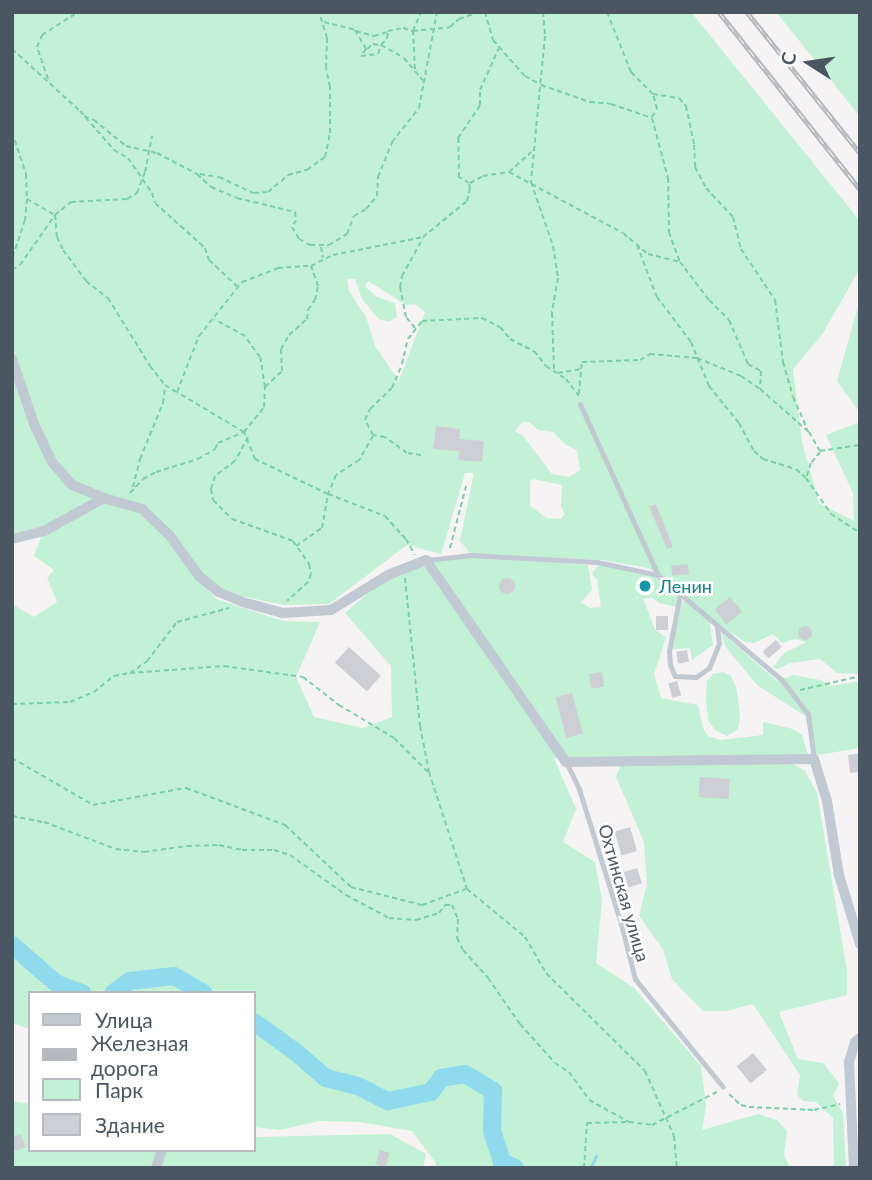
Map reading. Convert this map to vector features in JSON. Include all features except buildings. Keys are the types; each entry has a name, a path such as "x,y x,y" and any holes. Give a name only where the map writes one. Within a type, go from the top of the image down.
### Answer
{"street":[{"path":"12,359 34,424 52,462 72,485 142,509 170,536 199,576 219,592 242,602 283,613 331,610 388,575 422,561 566,762 814,759 827,801 839,875 860,944"},
{"path":"12,539 44,531 104,498"},
{"path":"856,1166 849,1103 849,1062 855,1042 860,1038"}],"lane":[{"path":"580,404 658,575 716,626 770,668 793,693 811,721 814,759"},
{"path":"422,561 450,556 597,562 658,575"},
{"path":"680,595 669,651 670,665 675,676 696,677 709,668 719,643 716,626"},
{"name":"Охтинская улица","path":"566,762 579,789 621,924 635,979 723,1087"}],"path":[{"path":"50,83 37,47 42,35 78,12"},
{"path":"84,116 94,120 126,146 148,151 197,174 219,177 254,193 268,192 288,175 307,170 325,158 330,133 331,97 323,22 319,12"},
{"path":"415,70 413,31 421,12"},
{"path":"197,174 211,187 237,198 295,212 296,220 292,228 299,239 320,246 329,245 347,234 354,216 366,209 377,196 377,177 392,142 419,108 437,12"},
{"path":"323,22 374,36 403,28 413,31 450,27 459,19 479,12"},
{"path":"485,12 493,40 525,76 541,85 652,118"},
{"path":"542,12 545,36 531,182 553,246 558,278 552,313 556,372"},
{"path":"607,12 631,72 653,94 657,109 652,118 668,178 669,232 680,262 709,300 729,320 748,363 761,371 760,389"},
{"path":"355,30 366,49"},
{"path":"388,32 387,38 381,45 378,54 364,58 361,52 373,44 381,45 404,58 424,82"},
{"path":"469,183 459,177 457,138 480,105 480,90 500,47"},
{"path":"12,49 84,116 114,150 128,158 155,203 205,248 209,260 238,286"},
{"path":"653,94 679,98 685,106 694,145 695,167 706,188 733,217 741,249 775,300 786,374 793,397 820,451"},
{"path":"12,132 26,174 27,199 25,220 12,259"},
{"path":"12,270 20,265 55,215 71,202 127,199 137,193 152,136"},
{"path":"469,183 484,176 509,172 533,150"},
{"path":"509,172 531,182 555,199 624,233 648,254 680,262"},
{"path":"416,328 407,317 400,287 402,276 424,237 467,201 469,183"},
{"path":"27,199 55,215"},
{"path":"55,215 57,237 63,250 86,281 108,298 165,386 244,432 248,436 255,459 328,495 385,516 422,561"},
{"path":"177,392 186,375 191,353 213,318 238,286 253,276 278,268 311,266 323,258 424,237"},
{"path":"637,245 657,298 691,342 709,386 739,423 754,451 763,459 796,469 806,478 831,514 860,533"},
{"path":"320,246 323,258"},
{"path":"265,387 282,371 281,349 289,335 307,319 308,310 315,300 318,286 311,266"},
{"path":"133,488 156,472 198,459 215,449 218,443 244,432 264,407 265,387 260,357 245,336 213,318"},
{"path":"373,435 365,420 370,409 392,388 402,364 404,349 416,328 429,318 482,318 500,327 510,339 534,351 579,397"},
{"path":"580,404 582,362 639,360 650,354 696,358 741,376 809,432"},
{"path":"556,372 581,368"},
{"path":"129,496 140,459 163,403 165,386"},
{"path":"373,435 385,437 407,453 421,455"},
{"path":"296,546 322,528 328,495 336,475 359,460 373,435"},
{"path":"248,436 235,461 215,476 211,489 213,500 232,519 282,535 296,546 309,564 311,574 308,582 291,600 269,609"},
{"path":"806,478 811,463 820,451 860,445"},
{"path":"450,556 451,536 466,486"},
{"path":"404,568 419,726 429,772 467,889 525,937 547,973 645,1071 674,1136 677,1168"},
{"path":"130,673 147,661 177,622 242,602"},
{"path":"12,704 70,702 94,692 114,676 130,673 224,666 303,677 339,705 394,738 429,772"},
{"path":"793,693 810,686 860,676"},
{"path":"12,758 93,805 186,788 285,825 351,887 422,905 467,889"},
{"path":"12,816 44,822 116,849 144,852 219,845 242,850 274,850 290,855 346,895 389,918 416,920 439,913 445,905 452,905 458,919 457,938 463,950 488,978 520,1024 555,1063 569,1072 589,1100 629,1122"},
{"path":"584,1168 587,1123 629,1122 652,1125 709,1099 723,1087 741,1105 749,1107 814,1110 849,1103"}],"green space":[{"path":"12,12 691,12 860,221 860,268 822,335 793,369 802,442 819,503 854,521 853,493 826,435 860,422 860,674 837,673 820,659 790,663 778,669 773,667 784,653 807,642 795,639 782,643 773,634 754,643 745,642 709,618 713,645 692,660 690,648 671,649 684,597 663,576 648,568 602,560 471,554 460,541 474,473 465,473 441,554 407,545 329,604 284,605 240,596 200,577 216,599 283,621 320,622 296,677 314,717 363,728 392,717 391,666 345,613 379,584 425,561 471,556 588,565 592,590 581,602 590,608 601,607 597,580 592,574 598,565 657,576 680,595 677,607 659,603 653,598 643,598 655,630 666,637 654,674 661,698 698,705 703,728 708,736 721,740 763,735 763,722 793,729 802,735 808,755 554,758 576,809 563,842 595,862 602,900 596,963 634,988 701,1066 706,1106 702,1130 758,1114 777,1120 787,1131 784,1155 790,1168 435,1168 436,1163 412,1131 359,1122 319,1121 280,1130 256,1127 256,991 28,991 28,1028 12,1023 12,604 34,617 57,602 47,578 54,570 34,556 43,532 104,497 43,530 12,534","holes":["347,279 355,279 362,299 379,319 389,322 397,317 395,303 377,297 365,286 368,281 406,305 415,304 425,312 399,381 375,346 366,317 349,291","522,422 529,422 538,430 553,432 566,445 577,450 580,470 569,477 552,474 523,436 515,431","533,479 562,485 561,507 565,514 560,519 547,518 530,506 530,481"]},
{"path":"776,12 860,12 860,117 830,79"},
{"path":"860,299 860,413 837,381"},
{"path":"721,632 777,681 793,675 820,680 831,686 860,681 860,748 818,755 815,753 805,716 757,685 725,646"},
{"path":"723,672 731,676 737,690 740,717 738,729 727,736 715,730 708,720 706,699 707,681 713,674"},
{"path":"789,762 805,771 817,793 847,971 847,995 779,1012 798,1059 823,1063 839,1083 833,1096 843,1113 846,1168 834,1168 833,1118 816,1102 803,1101 797,1095 800,1075 753,1004 727,1011 703,1011 672,979 663,949 639,916 647,884 644,842 616,777 621,764"},
{"path":"12,1101 28,1104 28,1152 256,1152 256,1137 390,1134 426,1154 423,1168 12,1168"}],"waterway":[{"path":"12,945 57,984 76,991"},
{"path":"116,991 130,981 174,976 200,991"},
{"path":"256,1023 326,1078 358,1086 388,1101 431,1092 441,1078 465,1074 493,1091 492,1131 502,1162 515,1168"},
{"path":"590,1168 596,1156"}],"railway":[{"path":"719,12 860,189"},
{"path":"747,12 860,153"}],"place":[{"name":"Ленин","path":"645,586"}]}
